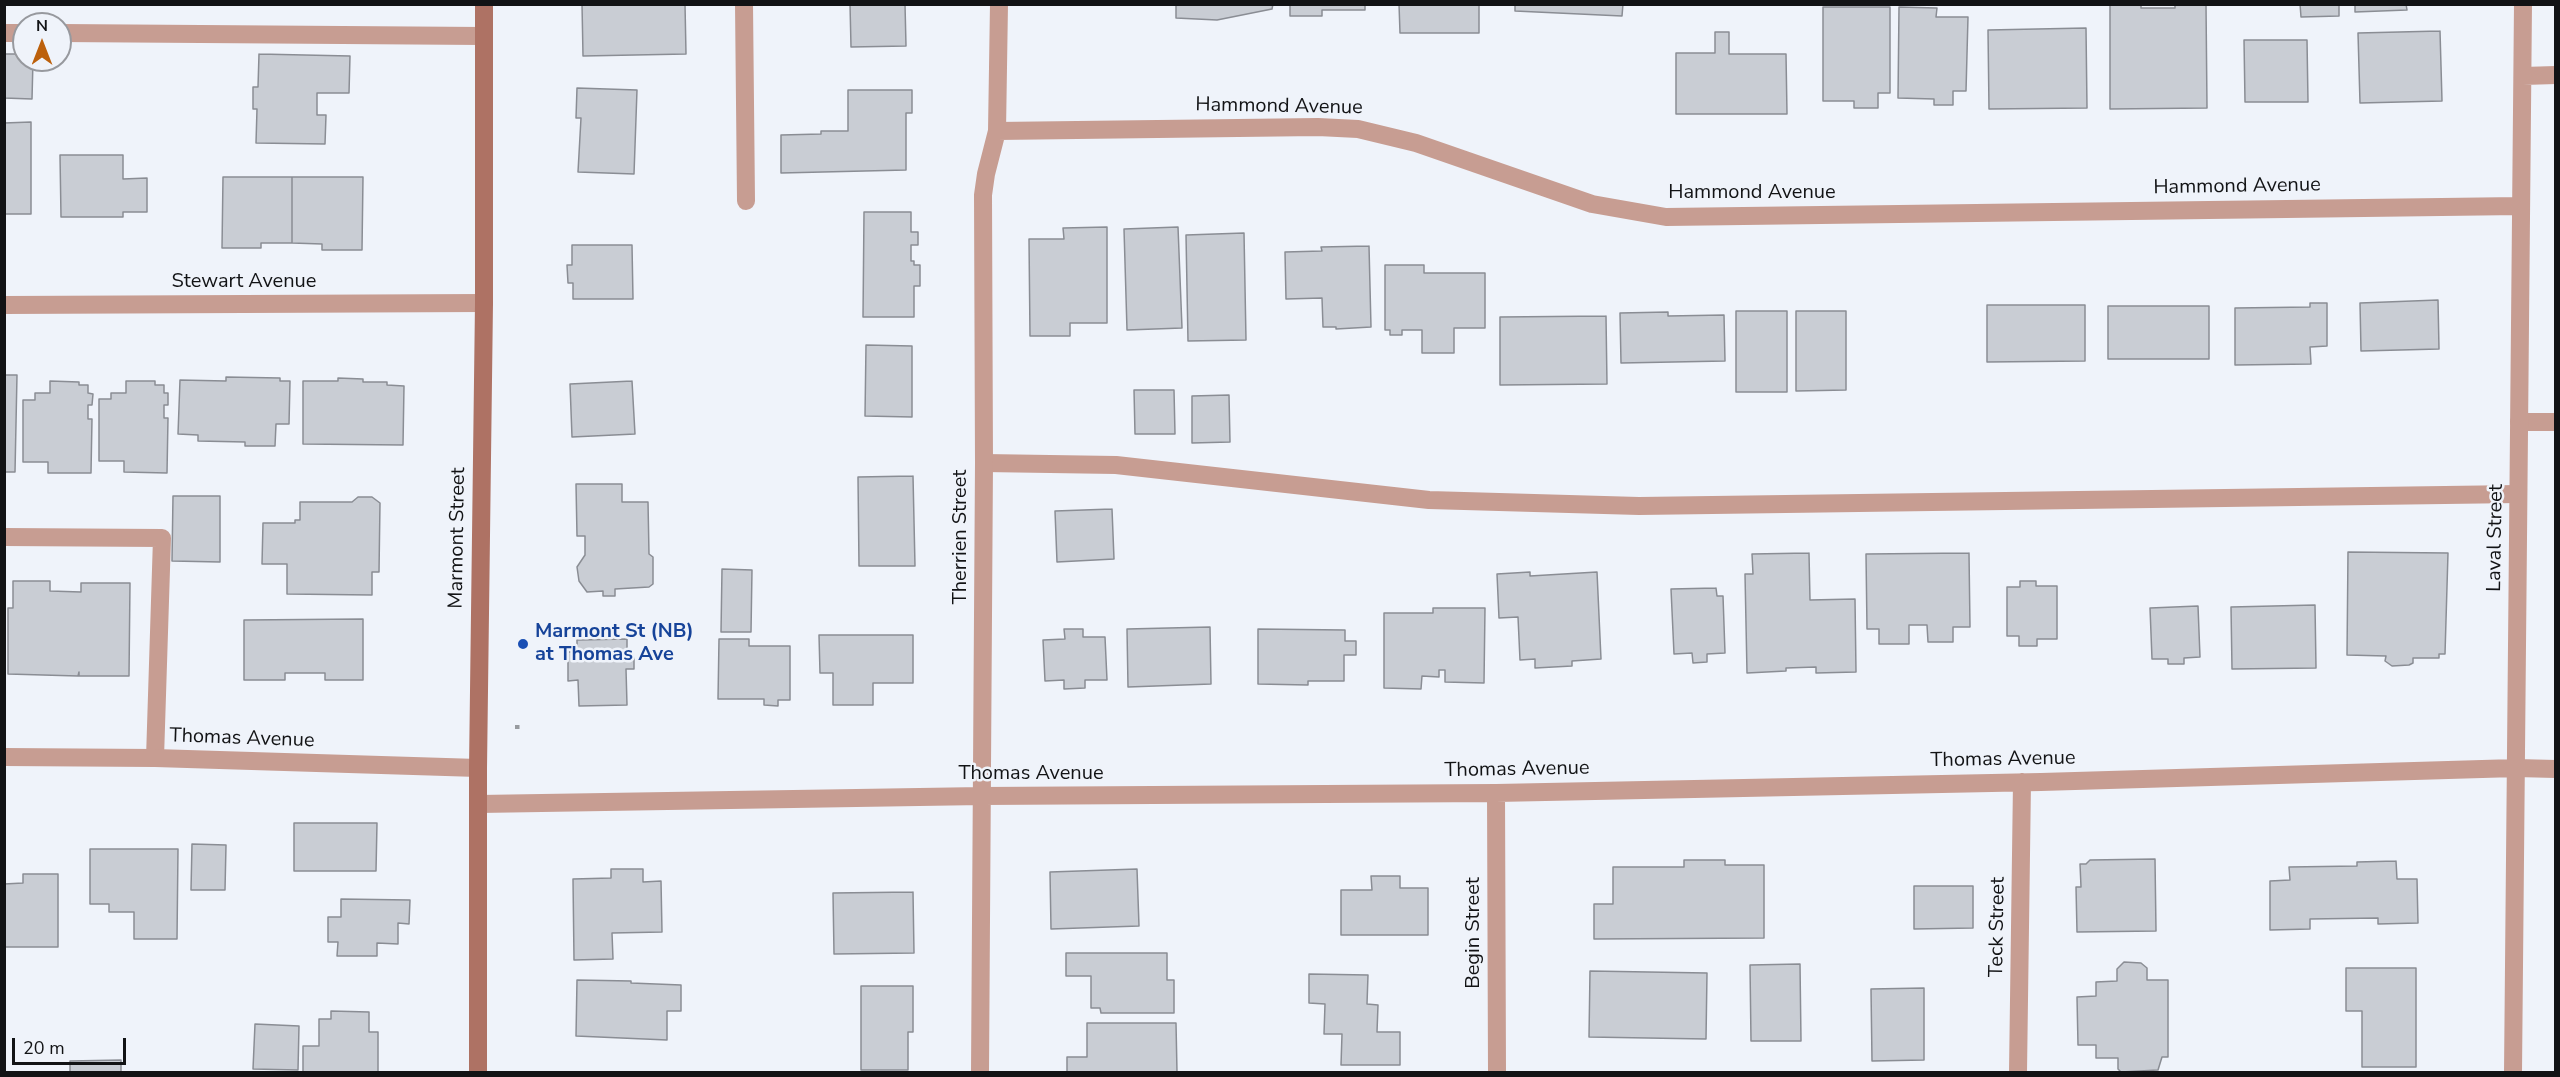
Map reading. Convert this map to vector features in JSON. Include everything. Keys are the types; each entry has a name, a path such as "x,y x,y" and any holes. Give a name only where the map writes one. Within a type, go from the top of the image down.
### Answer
{"main road":[{"name":"Marmont Street","path":"478,1072 484,4"}],"street":[{"path":"744,4 746,201"},
{"name":"Therrien Street","path":"980,1072 984,463 983,195 987,166 997,131 999,4"},
{"name":"Laval Street","path":"2513,1072 2519,206 2523,4"},
{"path":"72,33 483,36"},
{"path":"2523,76 2556,75"},
{"name":"Hammond Avenue","path":"997,131 1318,127 1358,129 1416,142 1571,198 1615,209 1666,217 2519,206"},
{"name":"Stewart Avenue","path":"4,304 484,303"},
{"path":"2519,422 2556,422"},
{"path":"984,463 1116,465 1429,500 1639,506 2518,494"},
{"path":"4,537 162,538 155,758"},
{"name":"Thomas Avenue","path":"4,757 155,758 478,768"},
{"name":"Thomas Avenue","path":"479,804 982,796 1496,793 2022,782 2516,768 2556,769"},
{"name":"Teck Street","path":"2018,1072 2022,782"},
{"name":"Begin Street","path":"1496,793 1497,1072"}],"path":[{"path":"515,727 523,727"}],"building":[{"path":"582,4 685,4 686,54 583,56"},
{"path":"850,4 905,4 906,46 851,47"},
{"path":"1176,4 1273,4 1272,9 1217,20 1176,18"},
{"path":"1290,4 1365,4 1365,10 1322,10 1322,16 1290,16"},
{"path":"1399,4 1479,4 1479,33 1400,33"},
{"path":"1515,4 1623,4 1622,16 1515,11"},
{"path":"2110,4 2141,4 2141,8 2175,8 2175,4 2206,4 2207,108 2110,109"},
{"path":"2300,4 2339,4 2339,16 2301,17"},
{"path":"2355,4 2406,4 2407,10 2355,12"},
{"path":"1823,7 1890,7 1890,93 1878,93 1878,108 1854,108 1854,101 1823,101"},
{"path":"1899,7 1937,8 1936,17 1968,17 1966,91 1953,91 1953,105 1934,105 1934,99 1898,98"},
{"path":"2086,28 2087,108 1989,109 1988,30"},
{"path":"2440,31 2442,101 2360,103 2358,33"},
{"path":"1715,32 1729,32 1729,54 1786,54 1787,114 1676,114 1676,53 1715,53"},
{"path":"2244,40 2307,40 2308,102 2245,102"},
{"path":"4,54 12,54 12,72 33,72 32,99 4,98"},
{"path":"259,54 350,56 349,93 317,93 317,115 326,115 325,144 256,143 257,109 253,109 253,87 258,87"},
{"path":"577,88 637,90 634,174 578,172 581,118 576,118"},
{"path":"848,90 912,90 912,113 906,113 906,170 781,173 781,135 848,131"},
{"path":"31,122 31,214 4,214 4,123"},
{"path":"60,155 123,155 123,179 147,178 147,212 123,212 123,217 61,217"},
{"path":"223,177 292,177 292,243 261,243 261,248 222,248"},
{"path":"292,177 363,177 362,250 322,250 322,244 292,243"},
{"path":"864,212 911,212 911,232 918,232 918,245 911,245 911,261 914,261 914,265 920,265 920,286 914,286 914,317 863,317"},
{"path":"1107,227 1107,323 1070,323 1070,336 1030,336 1029,239 1064,239 1063,228"},
{"path":"1178,227 1182,328 1127,330 1124,229"},
{"path":"1244,233 1246,340 1188,341 1186,235"},
{"path":"572,245 632,245 633,299 573,299 573,283 568,283 567,265 572,265"},
{"path":"1369,246 1371,327 1336,329 1336,327 1323,327 1322,298 1286,299 1285,252 1322,251 1321,247"},
{"path":"1385,265 1424,265 1424,273 1485,273 1485,328 1454,328 1454,353 1422,353 1422,330 1402,330 1402,335 1390,335 1390,330 1385,330"},
{"path":"2438,300 2439,349 2361,351 2360,303"},
{"path":"2310,303 2327,303 2327,346 2310,347 2311,364 2235,365 2235,308 2310,307"},
{"path":"1987,305 2085,305 2085,361 1987,362"},
{"path":"2108,306 2209,306 2209,359 2108,359"},
{"path":"1736,311 1787,311 1787,392 1736,392"},
{"path":"1796,311 1846,311 1846,390 1796,391"},
{"path":"1668,312 1668,316 1724,315 1725,361 1621,363 1620,313"},
{"path":"1606,316 1607,384 1500,385 1500,317"},
{"path":"866,345 912,346 912,417 865,416"},
{"path":"4,375 17,375 15,472 4,472"},
{"path":"226,377 280,378 280,381 290,381 289,424 276,424 275,446 245,446 245,442 198,441 198,435 178,434 180,380 226,381"},
{"path":"338,378 363,379 363,382 387,382 387,385 404,386 403,445 303,444 303,381 338,381"},
{"path":"50,381 79,382 79,385 88,385 88,393 93,394 92,405 88,405 88,419 92,419 91,473 48,473 48,462 23,462 23,400 35,400 35,393 50,393"},
{"path":"126,381 155,381 155,385 164,385 164,393 168,393 168,405 164,405 164,418 168,418 167,473 124,472 124,461 99,461 99,399 111,399 111,393 126,393"},
{"path":"632,381 635,434 572,437 570,384"},
{"path":"1134,390 1174,390 1175,434 1135,434"},
{"path":"1229,395 1230,442 1192,443 1192,396"},
{"path":"913,476 915,566 859,566 858,477"},
{"path":"576,484 622,484 622,502 648,502 649,554 653,557 653,584 649,587 615,589 615,596 603,596 603,591 587,592 579,581 577,567 585,555 585,536 577,536"},
{"path":"173,496 220,496 220,562 172,561"},
{"path":"358,497 372,497 380,503 379,572 372,572 372,595 287,594 287,564 262,564 263,523 295,523 295,520 300,520 300,502 352,502"},
{"path":"1112,509 1114,559 1057,562 1055,511"},
{"path":"2348,552 2448,553 2445,654 2439,654 2439,658 2413,658 2413,663 2409,665 2392,666 2385,661 2386,656 2347,655"},
{"path":"1809,553 1810,600 1855,599 1856,672 1816,673 1816,667 1747,673 1745,574 1753,574 1752,554"},
{"path":"1969,553 1970,627 1953,627 1953,642 1928,642 1927,625 1909,625 1909,644 1879,644 1879,629 1867,629 1866,554"},
{"path":"722,569 752,570 751,632 721,632"},
{"path":"1530,572 1530,576 1597,572 1601,659 1572,661 1572,666 1535,668 1535,659 1520,660 1518,617 1499,618 1497,574"},
{"path":"13,581 50,581 50,591 81,592 81,583 130,583 129,676 79,676 79,672 78,676 8,674 8,608 13,608"},
{"path":"2020,581 2036,581 2036,586 2057,586 2057,639 2037,639 2037,646 2019,646 2019,636 2007,636 2007,587 2020,587"},
{"path":"1716,588 1717,596 1723,596 1725,653 1707,654 1707,662 1693,663 1692,653 1674,654 1671,589"},
{"path":"2315,605 2316,668 2232,669 2231,607"},
{"path":"2198,606 2200,657 2184,658 2184,664 2168,664 2168,659 2152,659 2150,608"},
{"path":"1433,608 1485,608 1484,683 1445,682 1445,670 1439,670 1439,677 1422,676 1421,689 1384,688 1384,613 1433,613"},
{"path":"363,619 363,680 325,680 325,673 285,673 285,680 244,680 244,620"},
{"path":"1210,627 1211,684 1128,687 1127,629"},
{"path":"1064,629 1083,629 1083,637 1105,637 1107,680 1085,680 1085,688 1064,689 1064,680 1045,681 1043,640 1065,639"},
{"path":"1258,629 1345,630 1345,641 1356,641 1356,655 1344,655 1344,681 1308,681 1308,685 1258,684"},
{"path":"819,635 913,635 913,683 873,683 873,705 833,705 833,673 820,673"},
{"path":"627,639 627,658 634,658 634,669 626,669 627,705 579,706 578,680 568,681 568,652 577,652 577,640"},
{"path":"719,639 749,639 749,646 790,646 790,700 778,700 778,706 764,705 764,699 718,699"},
{"path":"294,823 377,823 376,871 294,871"},
{"path":"192,844 226,845 225,890 191,890"},
{"path":"90,849 178,849 177,939 134,939 134,912 109,912 109,904 90,904"},
{"path":"2155,859 2156,931 2077,932 2076,887 2081,887 2080,864 2086,864 2090,860"},
{"path":"1684,860 1725,860 1725,865 1764,865 1764,938 1594,939 1594,904 1613,904 1613,867 1684,867"},
{"path":"2396,861 2397,879 2417,879 2418,923 2378,924 2378,918 2310,919 2310,929 2270,930 2270,881 2290,880 2289,867 2357,866 2357,862"},
{"path":"611,869 643,869 643,882 661,881 662,932 612,933 613,959 574,960 573,879 611,878"},
{"path":"1137,869 1139,926 1051,929 1050,872"},
{"path":"23,874 58,874 58,947 4,947 4,884 23,883"},
{"path":"1371,876 1400,876 1400,888 1428,888 1428,935 1341,935 1341,890 1372,890"},
{"path":"1914,886 1973,886 1973,928 1914,929"},
{"path":"913,892 914,953 834,954 833,893"},
{"path":"341,899 410,900 409,924 398,923 398,944 377,943 377,956 337,956 338,942 328,942 328,917 341,917"},
{"path":"1066,953 1167,953 1167,980 1174,980 1174,1013 1101,1013 1100,1008 1091,1008 1091,976 1066,976"},
{"path":"2124,962 2141,963 2147,968 2147,980 2168,980 2168,1057 2162,1057 2158,1070 2121,1072 2118,1069 2118,1058 2096,1058 2096,1045 2078,1045 2077,997 2096,996 2096,982 2117,981 2117,969"},
{"path":"1800,964 1801,1041 1751,1041 1750,965"},
{"path":"2346,968 2416,968 2416,1067 2362,1067 2362,1011 2346,1011"},
{"path":"1590,971 1707,973 1706,1039 1589,1037"},
{"path":"1309,974 1368,975 1367,1004 1378,1005 1377,1032 1400,1032 1400,1065 1341,1065 1342,1034 1324,1034 1325,1004 1309,1003"},
{"path":"577,980 681,985 681,1011 667,1011 667,1040 576,1036"},
{"path":"861,986 913,986 913,1032 908,1032 908,1070 861,1070"},
{"path":"1924,988 1924,1060 1872,1061 1871,989"},
{"path":"331,1011 369,1012 369,1032 378,1032 378,1072 303,1072 303,1046 319,1046 319,1019 331,1019"},
{"path":"1087,1023 1176,1023 1177,1072 1067,1072 1067,1057 1087,1057"},
{"path":"255,1024 299,1026 298,1070 253,1069"},
{"path":"121,1060 121,1072 70,1072 70,1061"}],"place":[{"name":"Marmont St (NB) at Thomas Ave","path":"523,644"}]}
